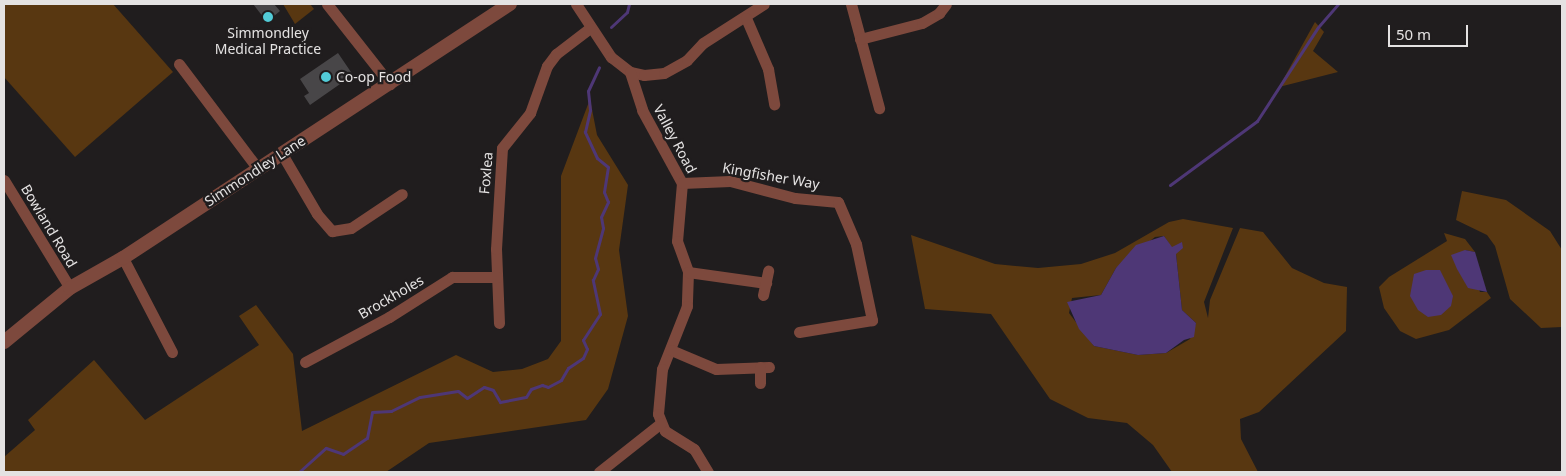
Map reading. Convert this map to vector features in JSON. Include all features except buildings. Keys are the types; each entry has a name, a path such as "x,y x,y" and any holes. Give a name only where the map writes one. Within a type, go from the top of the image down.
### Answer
{"street":[{"path":"327,4 390,84"},
{"name":"Simmondley Lane","path":"4,342 70,288 123,258 510,4"},
{"path":"576,4 610,57 630,72 664,73 764,4"},
{"path":"851,4 880,108"},
{"path":"860,39 922,23 939,13 946,4"},
{"path":"746,18 768,69 774,104"},
{"name":"Foxlea","path":"499,323 497,277 502,148 530,113 541,75 551,60 590,28"},
{"path":"178,64 258,169"},
{"name":"Valley Road","path":"630,72 642,110 682,183 677,241 688,272 687,306 660,383 657,408 661,424"},
{"path":"282,154 317,214 332,231 351,228 402,194"},
{"name":"Bowland Road","path":"4,180 70,288"},
{"name":"Kingfisher Way","path":"682,183 730,181 795,198 838,202 856,244 872,320 800,332"},
{"path":"123,258 172,352"},
{"path":"763,295 768,271"},
{"path":"688,272 766,283"},
{"name":"Brockholes","path":"305,362 389,317 452,277 497,277"},
{"path":"671,350 716,369 765,367 760,383"},
{"path":"599,472 661,424 665,431 694,449 708,472"}],"shaded area":[{"path":"4,4 113,4 173,72 75,157 4,77"},
{"path":"283,4 310,4 314,9 295,24"},
{"path":"1315,22 1324,32 1313,51 1338,72 1279,87"},
{"path":"590,99 597,135 628,185 619,250 628,316 608,389 586,420 429,443 386,472 4,472 4,457 35,430 28,420 94,360 145,420 259,345 239,316 256,305 293,354 302,431 456,355 493,372 522,369 548,359 561,341 561,176"},
{"path":"1462,191 1506,200 1550,231 1562,250 1562,327 1541,328 1510,299 1495,246 1487,235 1456,220"},
{"path":"1183,219 1233,228 1204,302 1208,318 1210,300 1240,228 1263,232 1292,268 1324,283 1347,287 1346,331 1259,412 1240,419 1241,439 1258,472 1172,472 1153,445 1127,423 1088,418 1050,399 991,314 925,309 911,235 995,264 1038,268 1081,264 1115,253 1169,222","holes":["1164,236 1176,254 1182,310 1196,323 1190,339 1166,353 1138,355 1094,346 1069,313 1072,298 1101,295 1116,268 1155,237"]},
{"path":"1444,233 1465,239 1475,252 1465,250 1480,292 1487,292 1491,298 1449,330 1416,339 1400,331 1384,308 1379,287 1389,277 1447,241"},
{"path":"1164,236 1172,247 1182,242 1183,248 1176,254 1182,310 1196,323 1194,337 1184,340 1166,353 1138,355 1094,346 1079,329 1067,302 1101,295 1116,268 1136,245"},
{"path":"1465,250 1475,252 1487,292 1468,288 1457,269 1451,255"},
{"path":"1426,270 1440,270 1453,296 1451,306 1441,315 1428,317 1418,310 1410,296 1414,274"}],"waterway":[{"path":"611,27 627,12 629,4"},
{"path":"1319,26 1338,4"},
{"path":"1170,185 1257,121 1318,27"},
{"path":"299,472 326,448 343,454 367,438 372,412 391,411 420,397 458,391 467,398 484,387 493,390 500,402 526,397 531,389 542,385 548,387 561,380 568,368 583,358 587,349 583,340 600,314 593,280 598,269 595,258 603,228 601,217 608,202 604,192 608,167 597,158 585,132 590,110 588,91 599,67"}],"place":[{"name":"Simmondley Medical Practice","path":"268,17"},
{"name":"Co-op Food","path":"326,77"}]}
